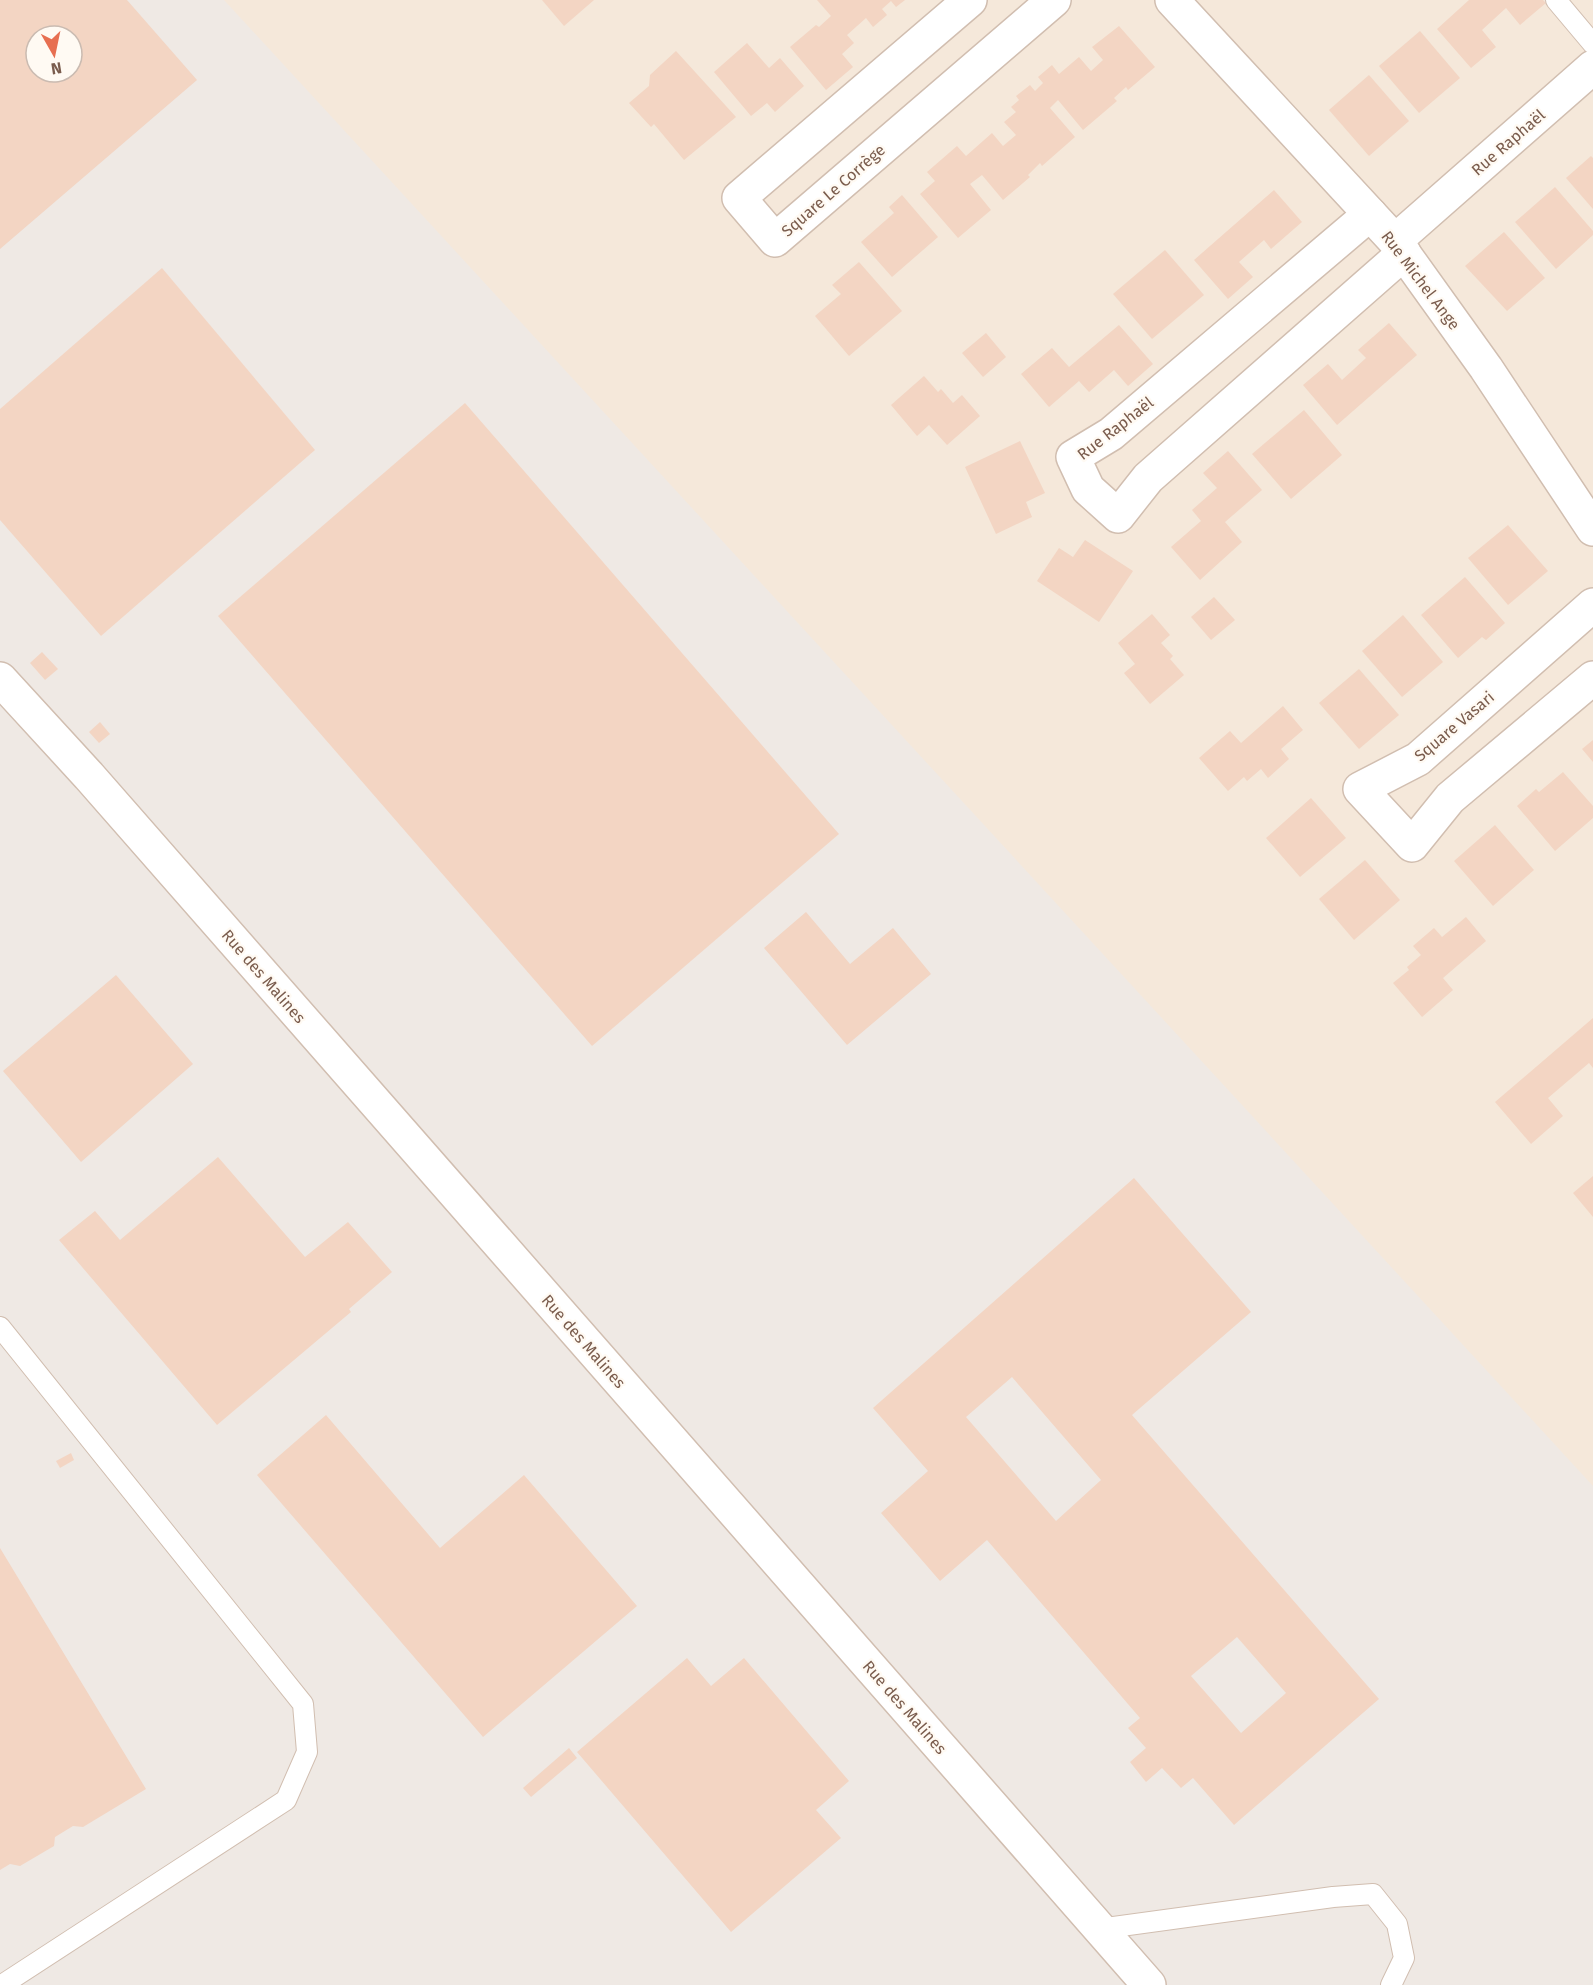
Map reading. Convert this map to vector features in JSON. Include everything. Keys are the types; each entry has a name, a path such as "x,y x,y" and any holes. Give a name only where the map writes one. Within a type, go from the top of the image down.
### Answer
{"street":[{"name":"Square Le Corrège","path":"970,0 739,198 775,240 1054,0"},
{"name":"Rue Michel Ange","path":"1172,0 1400,247 1486,368 1593,529"},
{"name":"Rue Raphaël","path":"1370,214 1111,434 1073,457 1088,489 1118,516 1148,478 1593,67"},
{"name":"Square Vasari","path":"1593,605 1418,759 1360,789 1412,845 1450,798 1593,678"},
{"name":"Rue des Malines","path":"6,696 97,785 1149,1985"}],"lane":[{"path":"1556,0 1593,44"},
{"path":"0,1327 303,1704 307,1752 286,1800 2,1985"},
{"path":"1099,1929 1333,1897 1373,1894 1397,1924 1404,1958 1391,1985"}],"shaded area":[{"path":"0,0 1593,0 1593,1985 0,1985"},
{"path":"0,0 224,0 1593,1486 1593,1985 0,1985"}],"building":[{"path":"0,0 127,0 197,80 0,249"},
{"path":"542,0 594,0 564,26"},
{"path":"817,0 905,0 896,7 891,1 882,9 887,15 873,27 866,18 847,35 854,43 842,54 853,67 826,90 790,47 816,25 819,27 831,16"},
{"path":"1469,0 1543,0 1546,3 1520,25 1506,8 1482,30 1496,47 1471,68 1437,29"},
{"path":"1119,26 1155,67 1128,90 1126,87 1114,98 1117,101 1083,130 1058,100 1050,108 1075,137 1042,166 1040,163 1028,175 1030,177 1003,200 982,175 970,184 991,210 958,238 920,194 935,181 927,172 957,146 966,156 992,133 1003,146 1016,135 1004,122 1016,112 1011,107 1019,100 1016,96 1030,85 1035,91 1043,83 1038,77 1052,65 1059,74 1079,57 1091,71 1103,60 1092,47"},
{"path":"1420,31 1460,78 1419,113 1379,66"},
{"path":"747,43 769,68 780,58 804,86 775,112 767,103 751,116 714,72"},
{"path":"676,51 736,117 684,160 654,124 651,127 629,103 649,86 650,75"},
{"path":"1369,75 1409,121 1369,156 1329,110"},
{"path":"1591,156 1593,158 1593,209 1566,178"},
{"path":"1555,187 1593,231 1593,235 1556,269 1515,222"},
{"path":"1274,190 1302,222 1271,249 1264,240 1239,262 1253,277 1228,299 1194,260"},
{"path":"902,195 938,237 892,277 861,242 894,213 889,207"},
{"path":"1504,232 1545,278 1507,311 1465,266"},
{"path":"1165,250 1204,295 1152,339 1113,294"},
{"path":"859,262 902,311 849,356 815,316 841,294 832,285"},
{"path":"162,268 315,450 101,636 0,520 0,409"},
{"path":"1389,323 1417,355 1337,425 1303,385 1328,364 1342,380 1366,358 1358,350"},
{"path":"1119,325 1153,364 1128,386 1114,370 1089,392 1079,381 1049,407 1021,374 1052,348 1069,367"},
{"path":"986,333 1006,357 983,377 962,353"},
{"path":"924,376 938,392 941,389 953,403 962,395 980,416 947,445 929,425 917,436 891,405"},
{"path":"465,403 839,834 592,1046 218,616"},
{"path":"1304,410 1342,455 1291,499 1252,454"},
{"path":"1020,441 1045,493 1026,502 1032,517 996,534 965,467"},
{"path":"1228,451 1262,490 1225,522 1242,542 1200,580 1171,547 1201,521 1192,510 1217,488 1203,473"},
{"path":"1508,525 1548,571 1508,605 1468,558"},
{"path":"1085,540 1133,571 1099,622 1037,581 1059,548 1073,557"},
{"path":"1465,577 1505,623 1486,640 1482,637 1458,658 1421,615"},
{"path":"1214,597 1235,620 1211,640 1191,617"},
{"path":"1152,614 1170,635 1161,643 1173,656 1170,659 1184,675 1150,704 1124,673 1135,664 1118,643"},
{"path":"1403,615 1443,662 1402,697 1362,651"},
{"path":"42,652 58,669 45,680 30,663"},
{"path":"1359,669 1399,715 1359,749 1319,703"},
{"path":"1283,706 1303,730 1281,749 1289,759 1268,778 1261,769 1247,781 1244,777 1228,791 1199,758 1230,731 1241,743"},
{"path":"100,722 110,734 99,743 89,732"},
{"path":"1593,740 1593,762 1582,749"},
{"path":"1563,772 1593,806 1593,818 1555,851 1517,806 1536,789 1539,792"},
{"path":"1311,798 1346,838 1300,877 1266,838"},
{"path":"1495,825 1534,870 1493,906 1454,861"},
{"path":"1365,860 1400,900 1354,940 1319,899"},
{"path":"806,912 850,964 893,928 931,974 847,1045 764,948"},
{"path":"1466,917 1486,941 1443,978 1453,990 1422,1017 1393,983 1409,970 1407,967 1421,955 1413,946 1434,928 1442,937"},
{"path":"116,975 193,1064 81,1162 3,1071"},
{"path":"1593,1018 1593,1068 1589,1063 1548,1098 1563,1116 1531,1144 1495,1102"},
{"path":"218,1157 305,1257 348,1222 392,1272 349,1309 351,1312 217,1425 59,1240 95,1211 120,1240"},
{"path":"1593,1176 1593,1217 1573,1193"},
{"path":"1134,1178 1251,1312 1132,1415 1379,1699 1234,1825 1193,1778 1181,1788 1162,1768 1146,1782 1130,1762 1146,1748 1128,1728 1140,1718 987,1540 940,1581 881,1513 928,1471 873,1408","holes":["1012,1377 1101,1480 1056,1521 966,1417","1237,1637 1286,1693 1241,1733 1191,1676"]},
{"path":"326,1415 440,1548 524,1475 637,1606 483,1737 257,1475"},
{"path":"71,1453 74,1460 60,1468 56,1461"},
{"path":"0,1548 146,1789 83,1827 73,1826 55,1837 54,1846 20,1866 10,1864 0,1870"},
{"path":"687,1658 711,1686 744,1658 849,1781 816,1810 841,1838 731,1932 577,1752"},
{"path":"569,1748 577,1758 531,1797 523,1788"}]}
